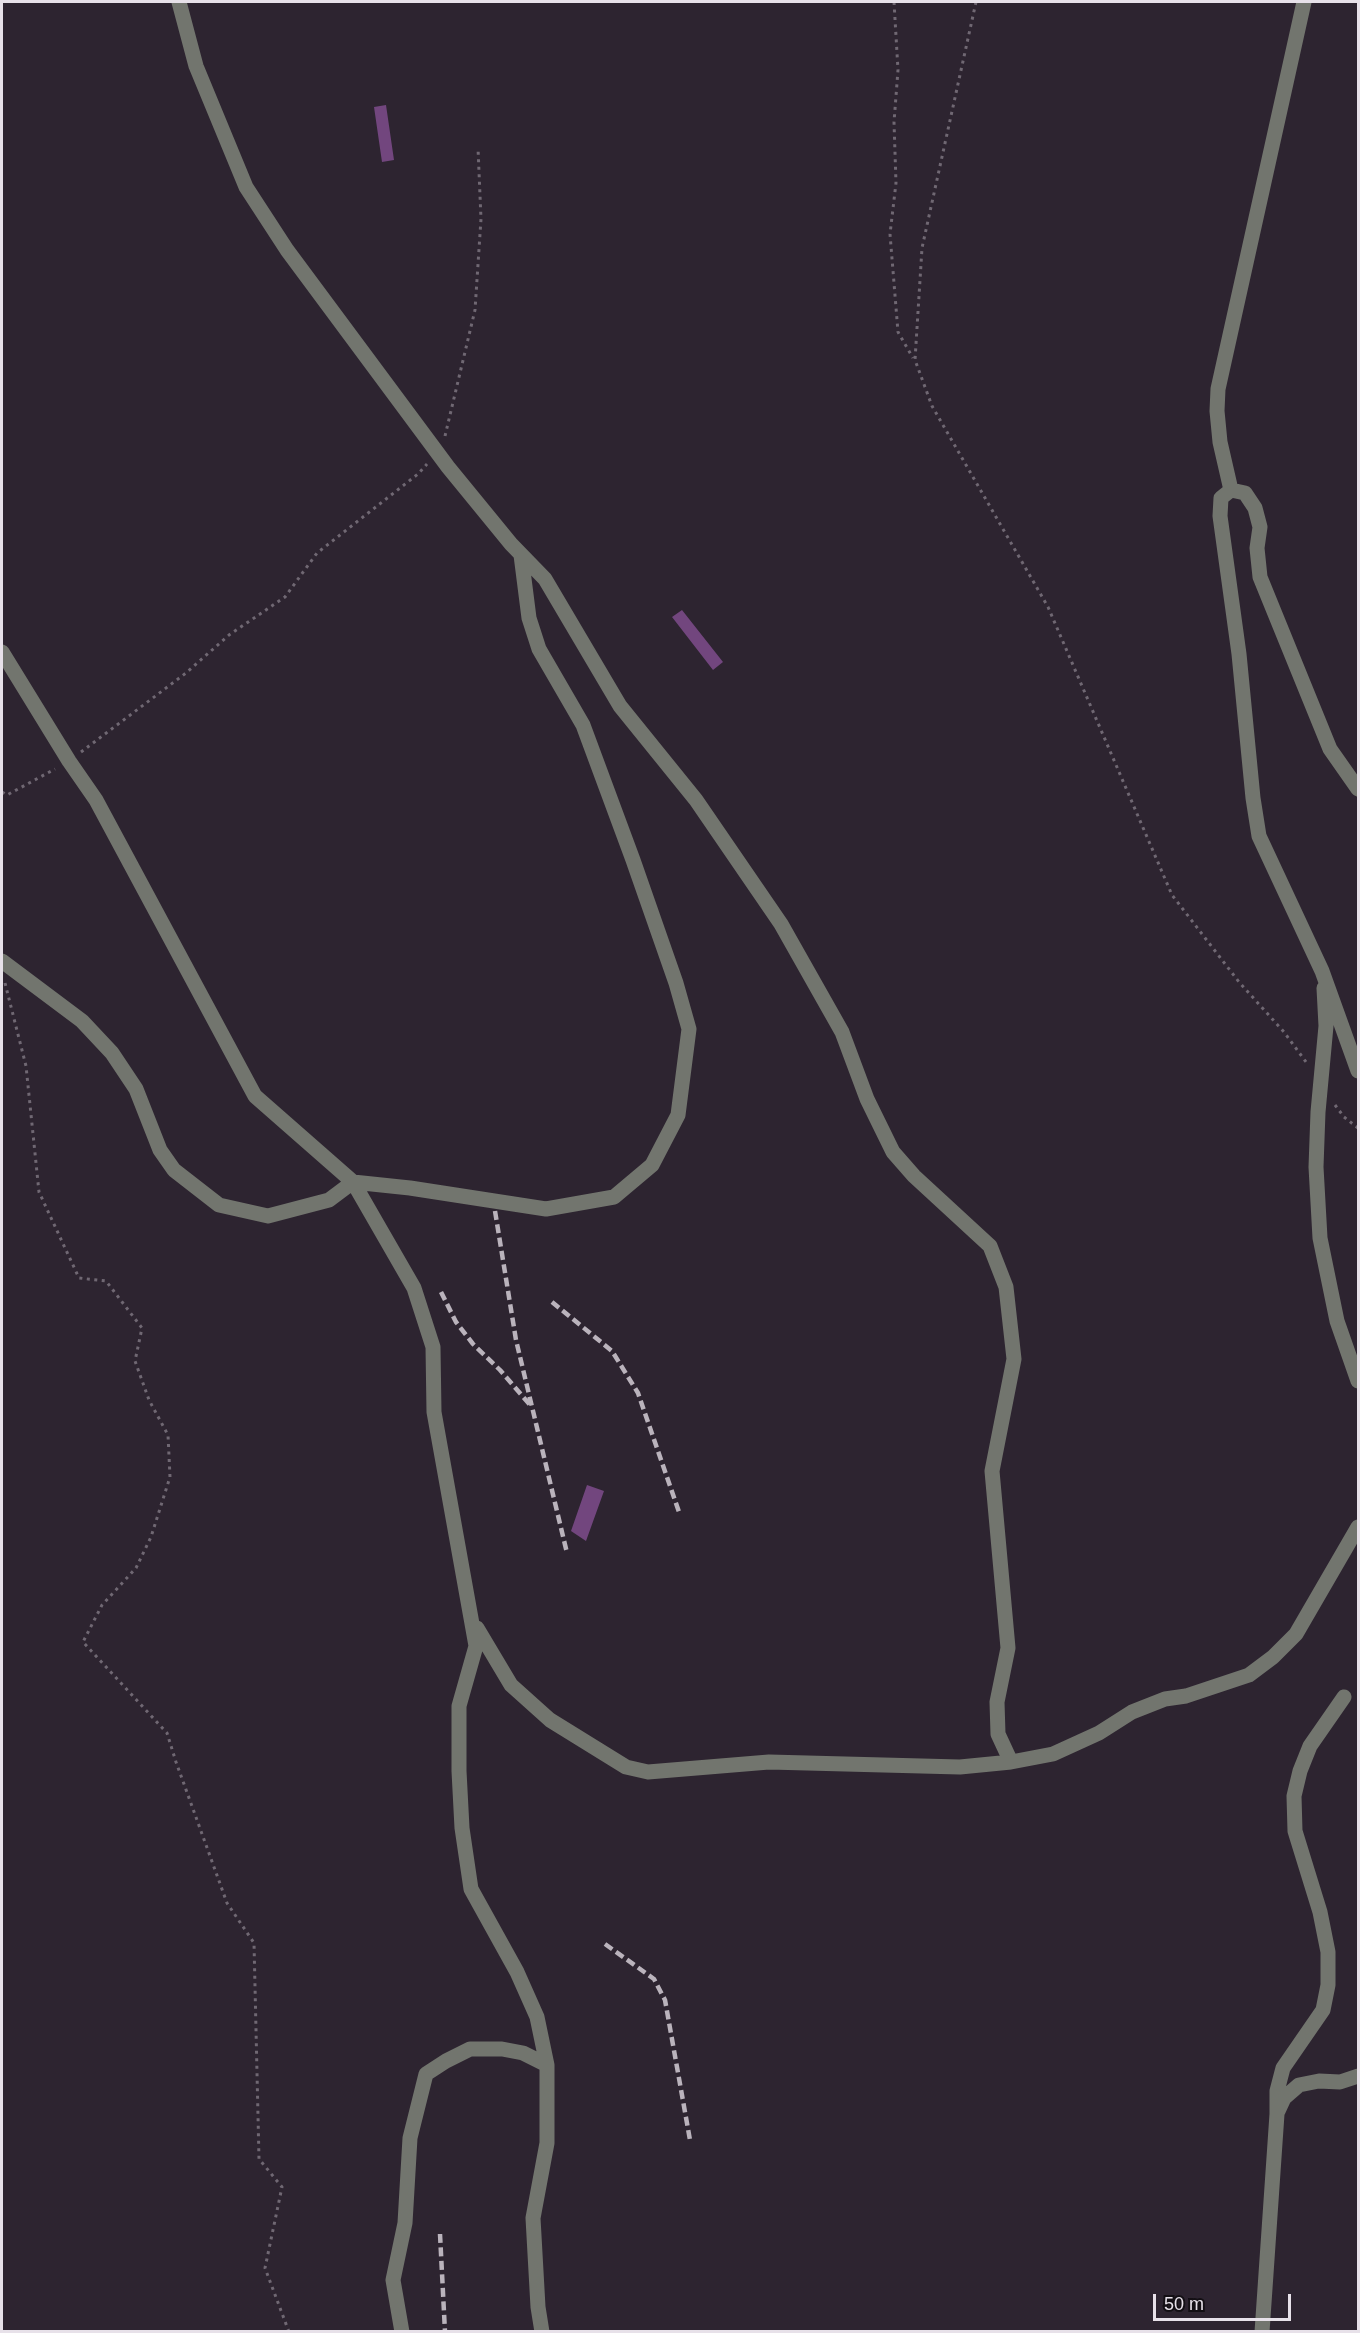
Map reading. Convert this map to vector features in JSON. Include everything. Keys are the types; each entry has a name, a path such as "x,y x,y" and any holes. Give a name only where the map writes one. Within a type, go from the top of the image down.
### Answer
{"street":[{"path":"179,2 196,66 246,187 287,250 437,453 521,555 545,579 620,706 696,800 782,924 842,1032 867,1099 893,1152 914,1176 990,1246 1006,1287 1014,1359 992,1471 1008,1648 997,1702 998,1734 1011,1762"},
{"path":"1231,490 1220,442 1218,389 1304,2"},
{"path":"1231,490 1245,493 1255,508 1260,527 1257,549 1260,577 1330,748 1359,789"},
{"path":"1231,490 1221,498 1220,516 1239,654 1253,798 1259,836 1322,971 1359,1071"},
{"path":"2,961 82,1021 112,1053 136,1089 164,1157 174,1170 219,1205 268,1216 329,1200 353,1182 410,1188 546,1209 614,1197 652,1165 678,1115 689,1029 676,984 633,860 583,725 539,649 529,618 521,555"},
{"path":"2,652 69,761 96,800 255,1096 353,1182 414,1288 433,1347 434,1412 476,1646 459,1706 462,1828 471,1888 517,1972 537,2017 547,2064 547,2143 533,2218 538,2307 542,2331"},
{"path":"1322,971 1326,1026 1316,1167 1320,1238 1337,1321 1359,1381"},
{"path":"472,1620 511,1685 550,1720 626,1767 648,1772 769,1762 960,1767 1011,1762 1053,1754 1099,1733 1132,1712 1249,1675 1273,1657 1296,1634 1359,1527"},
{"path":"1262,2331 1277,2091 1283,2068 1323,2010 1328,1985 1328,1952 1320,1912 1295,1831 1294,1796 1300,1770 1310,1746 1344,1697"},
{"path":"402,2331 399,2326 393,2280 405,2223 410,2138 426,2074 470,2049 502,2049 523,2054 547,2064"},
{"path":"1277,2114 1284,2098 1299,2085 1319,2080 1340,2082 1359,2076"}],"path":[{"path":"894,2 898,70 894,122 896,183 890,234 898,332 915,360 932,406 1048,607 1172,895 1239,982 1284,1032 1344,1117 1359,1128"},
{"path":"915,360 922,248 976,2"},
{"path":"2,792 7,795 69,761 186,673 229,635 285,597 317,553 418,474 442,447 475,310 481,219 478,148"},
{"path":"4,980 26,1066 39,1192 79,1278 106,1281 142,1328 135,1361 150,1400 168,1435 170,1477 151,1537 136,1568 102,1605 83,1642 167,1732 227,1903 254,1943 259,2159 282,2187 265,2268 290,2331"}],"building":[{"path":"386,105 394,160 382,162 374,107"},
{"path":"682,610 723,662 713,670 672,617"},
{"path":"587,1485 604,1491 586,1541 571,1531"}],"railway":[{"path":"495,1211 516,1340 567,1553"},
{"path":"441,1292 456,1322 473,1344 500,1370 531,1406"},
{"path":"552,1302 612,1351 638,1393 679,1512"},
{"path":"605,1944 654,1979 665,2000 690,2140"},
{"path":"440,2234 445,2332"}]}
